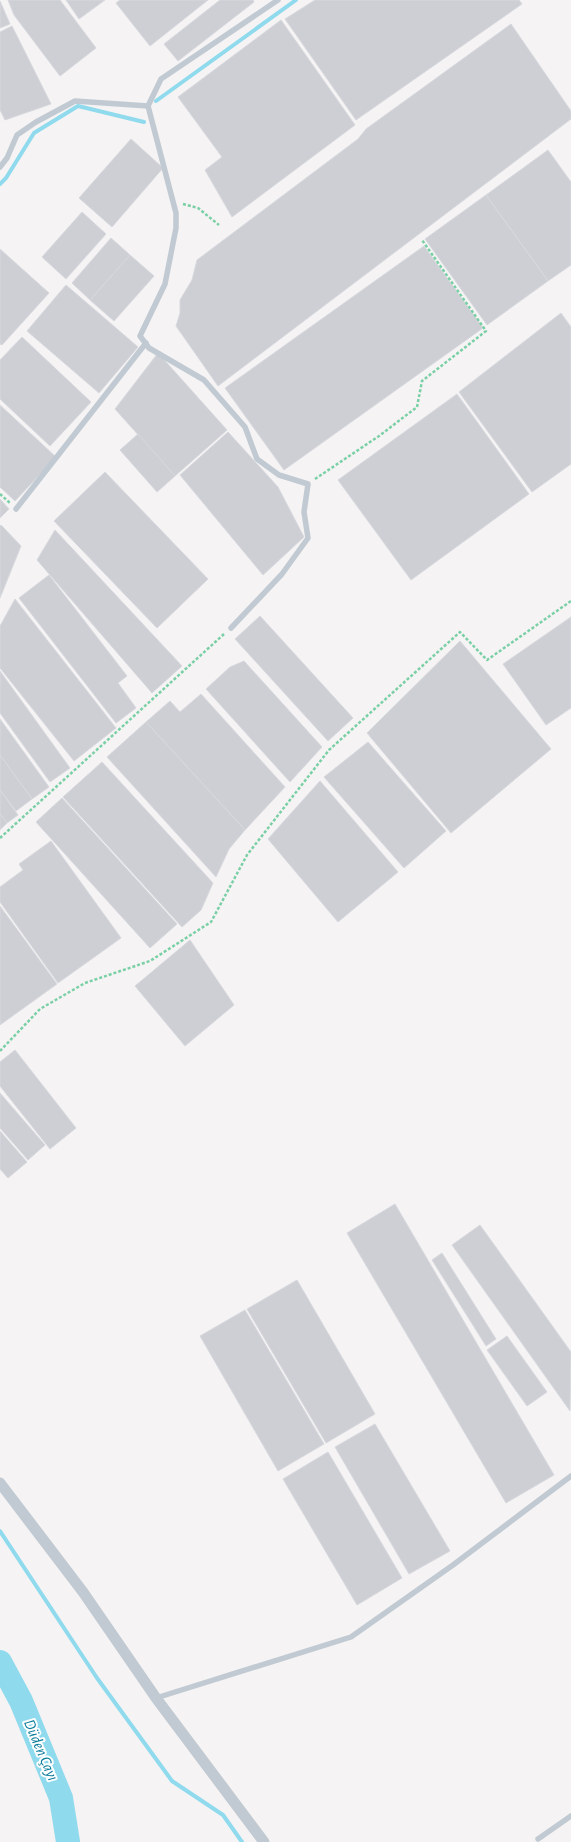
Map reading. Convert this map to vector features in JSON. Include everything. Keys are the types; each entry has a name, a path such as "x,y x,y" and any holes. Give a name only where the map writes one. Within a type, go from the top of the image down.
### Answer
{"street":[{"path":"0,1483 83,1592 156,1698 264,1842"}],"lane":[{"path":"232,628 282,574 308,538 304,512 308,484 279,475 257,460 245,426 204,380 149,348 140,336 165,284 176,228 176,213 148,106 161,79 278,0"},
{"path":"0,167 7,158 17,135 36,122 75,101 148,106"},
{"path":"16,509 146,343"},
{"path":"156,1698 351,1637 453,1565 571,1476"},
{"path":"538,1839 571,1816"}],"path":[{"path":"173,202 198,208 219,224"},
{"path":"308,484 379,436 417,407 422,381 486,331 422,240"},
{"path":"0,494 16,509"},
{"path":"0,1051 40,1010 85,983 150,961 211,922 246,854 329,750 460,632 487,660 571,601"},
{"path":"0,838 232,628"}],"building":[{"path":"8,0 60,0 96,48 60,76 14,15"},
{"path":"66,0 105,0 79,19"},
{"path":"120,0 208,0 150,46 116,3"},
{"path":"220,0 253,0 254,2 178,61 164,44"},
{"path":"315,0 519,0 522,4 356,120 285,19"},
{"path":"0,1 10,24 0,28"},
{"path":"281,20 355,125 232,217 205,170 222,157 178,97"},
{"path":"511,24 571,111 571,119 218,386 176,326 180,313 180,300 192,280 197,260 358,139 366,129"},
{"path":"12,26 51,104 5,120 0,110 0,32"},
{"path":"131,139 163,168 112,227 79,198"},
{"path":"548,150 571,182 571,265 548,281 486,195"},
{"path":"486,195 548,281 487,325 425,239"},
{"path":"82,212 106,234 66,279 42,257"},
{"path":"111,238 130,255 90,300 72,283"},
{"path":"424,246 483,328 284,470 225,388"},
{"path":"0,249 49,293 2,345 0,344"},
{"path":"130,255 154,276 114,321 90,300"},
{"path":"66,285 138,347 99,393 27,331"},
{"path":"561,313 571,327 571,464 532,492 459,392"},
{"path":"22,337 91,402 50,446 0,399 0,360"},
{"path":"158,353 227,430 175,476 115,409"},
{"path":"457,394 529,494 411,580 338,480"},
{"path":"0,405 56,457 15,501 0,487"},
{"path":"228,432 278,487 304,537 263,575 180,475"},
{"path":"138,434 175,476 157,492 120,450"},
{"path":"105,472 208,579 157,628 54,521"},
{"path":"0,499 9,509 0,518"},
{"path":"1,525 21,546 0,598 0,526"},
{"path":"55,530 182,666 152,693 37,560"},
{"path":"49,575 127,676 118,683 136,708 116,723 19,598"},
{"path":"15,599 116,728 74,761 0,668 0,626"},
{"path":"260,616 353,718 328,741 235,639"},
{"path":"571,617 571,708 546,725 503,664"},
{"path":"460,641 551,749 451,833 367,733"},
{"path":"244,661 322,747 290,782 206,689 230,667"},
{"path":"0,671 70,768 50,782 0,713"},
{"path":"201,694 285,787 245,830 146,722 170,701 180,712"},
{"path":"0,719 49,787 32,799 0,755"},
{"path":"146,722 245,830 229,849 216,877 107,757"},
{"path":"368,742 446,831 404,868 324,777"},
{"path":"0,755 32,799 16,811 0,790"},
{"path":"102,762 213,883 201,910 182,927 63,797"},
{"path":"320,781 398,872 338,922 268,839"},
{"path":"0,790 18,815 7,823 0,814"},
{"path":"62,798 177,924 150,948 36,822"},
{"path":"0,814 7,823 0,830"},
{"path":"51,841 121,938 58,983 0,902 0,887 23,870 19,864"},
{"path":"0,906 57,984 0,1025"},
{"path":"190,940 234,1005 185,1046 135,986"},
{"path":"15,1050 76,1128 50,1149 0,1086 0,1062"},
{"path":"0,1093 45,1145 28,1160 0,1128"},
{"path":"0,1131 27,1162 8,1178 0,1169"},
{"path":"395,1204 554,1475 506,1503 347,1233"},
{"path":"480,1225 571,1352 570,1411 452,1245"},
{"path":"442,1253 496,1339 486,1346 432,1260"},
{"path":"297,1280 375,1414 326,1443 247,1309"},
{"path":"245,1310 324,1444 278,1471 200,1336"},
{"path":"507,1336 547,1392 527,1406 487,1350"},
{"path":"375,1424 450,1551 409,1574 335,1447"},
{"path":"328,1452 402,1578 357,1605 283,1479"}],"waterway":[{"path":"156,101 296,0"},
{"path":"0,184 6,178 34,133 78,106 144,122"},
{"path":"0,1531 97,1678 172,1781 223,1815 242,1842"},
{"name":"Düden Çayı","path":"0,1662 21,1701 61,1798 68,1842"}]}
